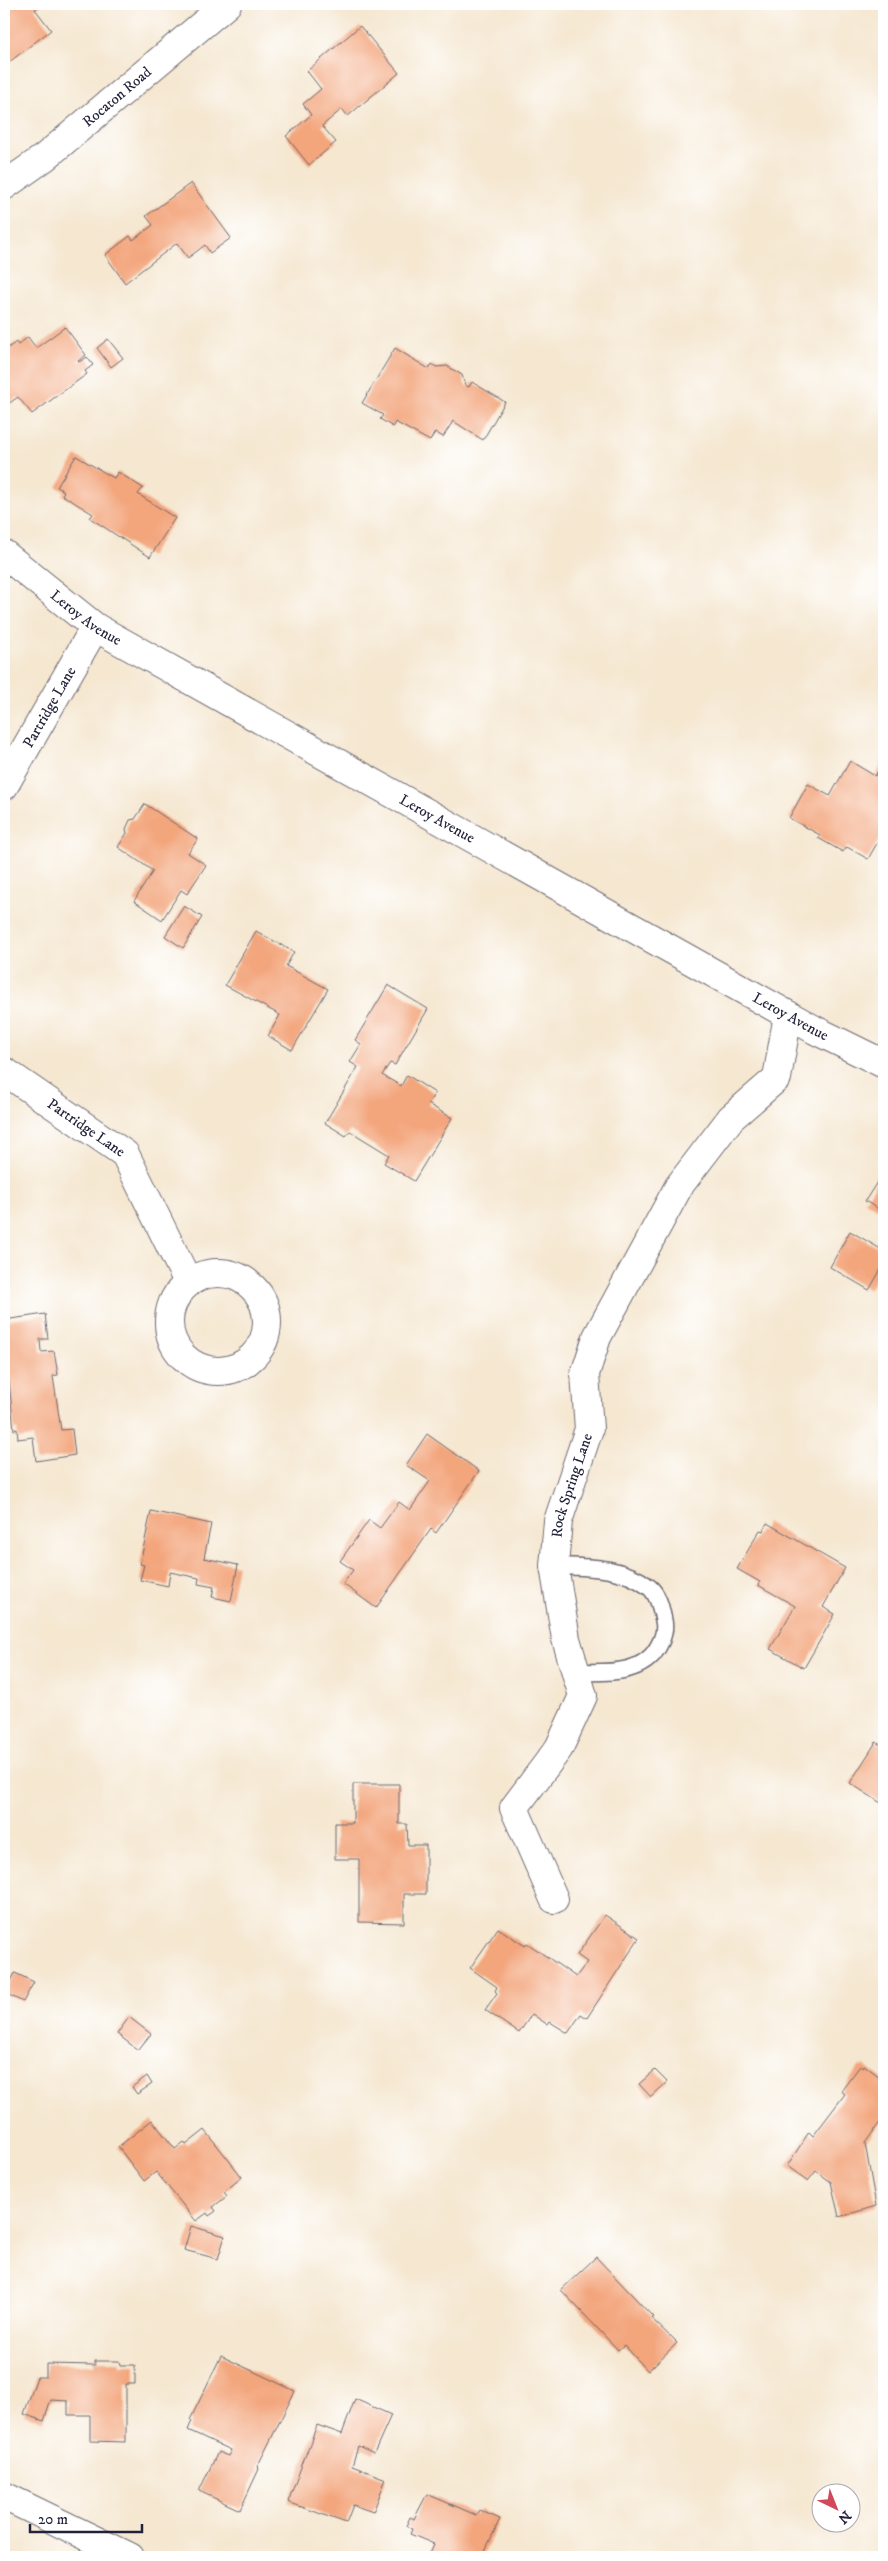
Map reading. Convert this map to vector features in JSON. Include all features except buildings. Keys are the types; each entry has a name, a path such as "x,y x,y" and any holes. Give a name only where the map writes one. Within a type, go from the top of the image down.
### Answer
{"street":[{"name":"Rocaton Road","path":"4,186 46,157 227,4"},
{"name":"Leroy Avenue","path":"4,554 95,627 788,1015 884,1064"},
{"name":"Partridge Lane","path":"4,786 95,627"},
{"name":"Rock Spring Lane","path":"554,1899 514,1808 559,1748 582,1696 566,1639 554,1566 558,1521 589,1429 585,1374 597,1337 679,1186 732,1118 777,1078 788,1015"},
{"name":"Partridge Lane","path":"4,1071 125,1154 188,1282"},
{"path":"4,2496 130,2557"}],"lane":[{"path":"554,1566 606,1568 629,1576 650,1588 660,1605 665,1624 662,1641 653,1656 632,1669 609,1672 576,1672"}]}
